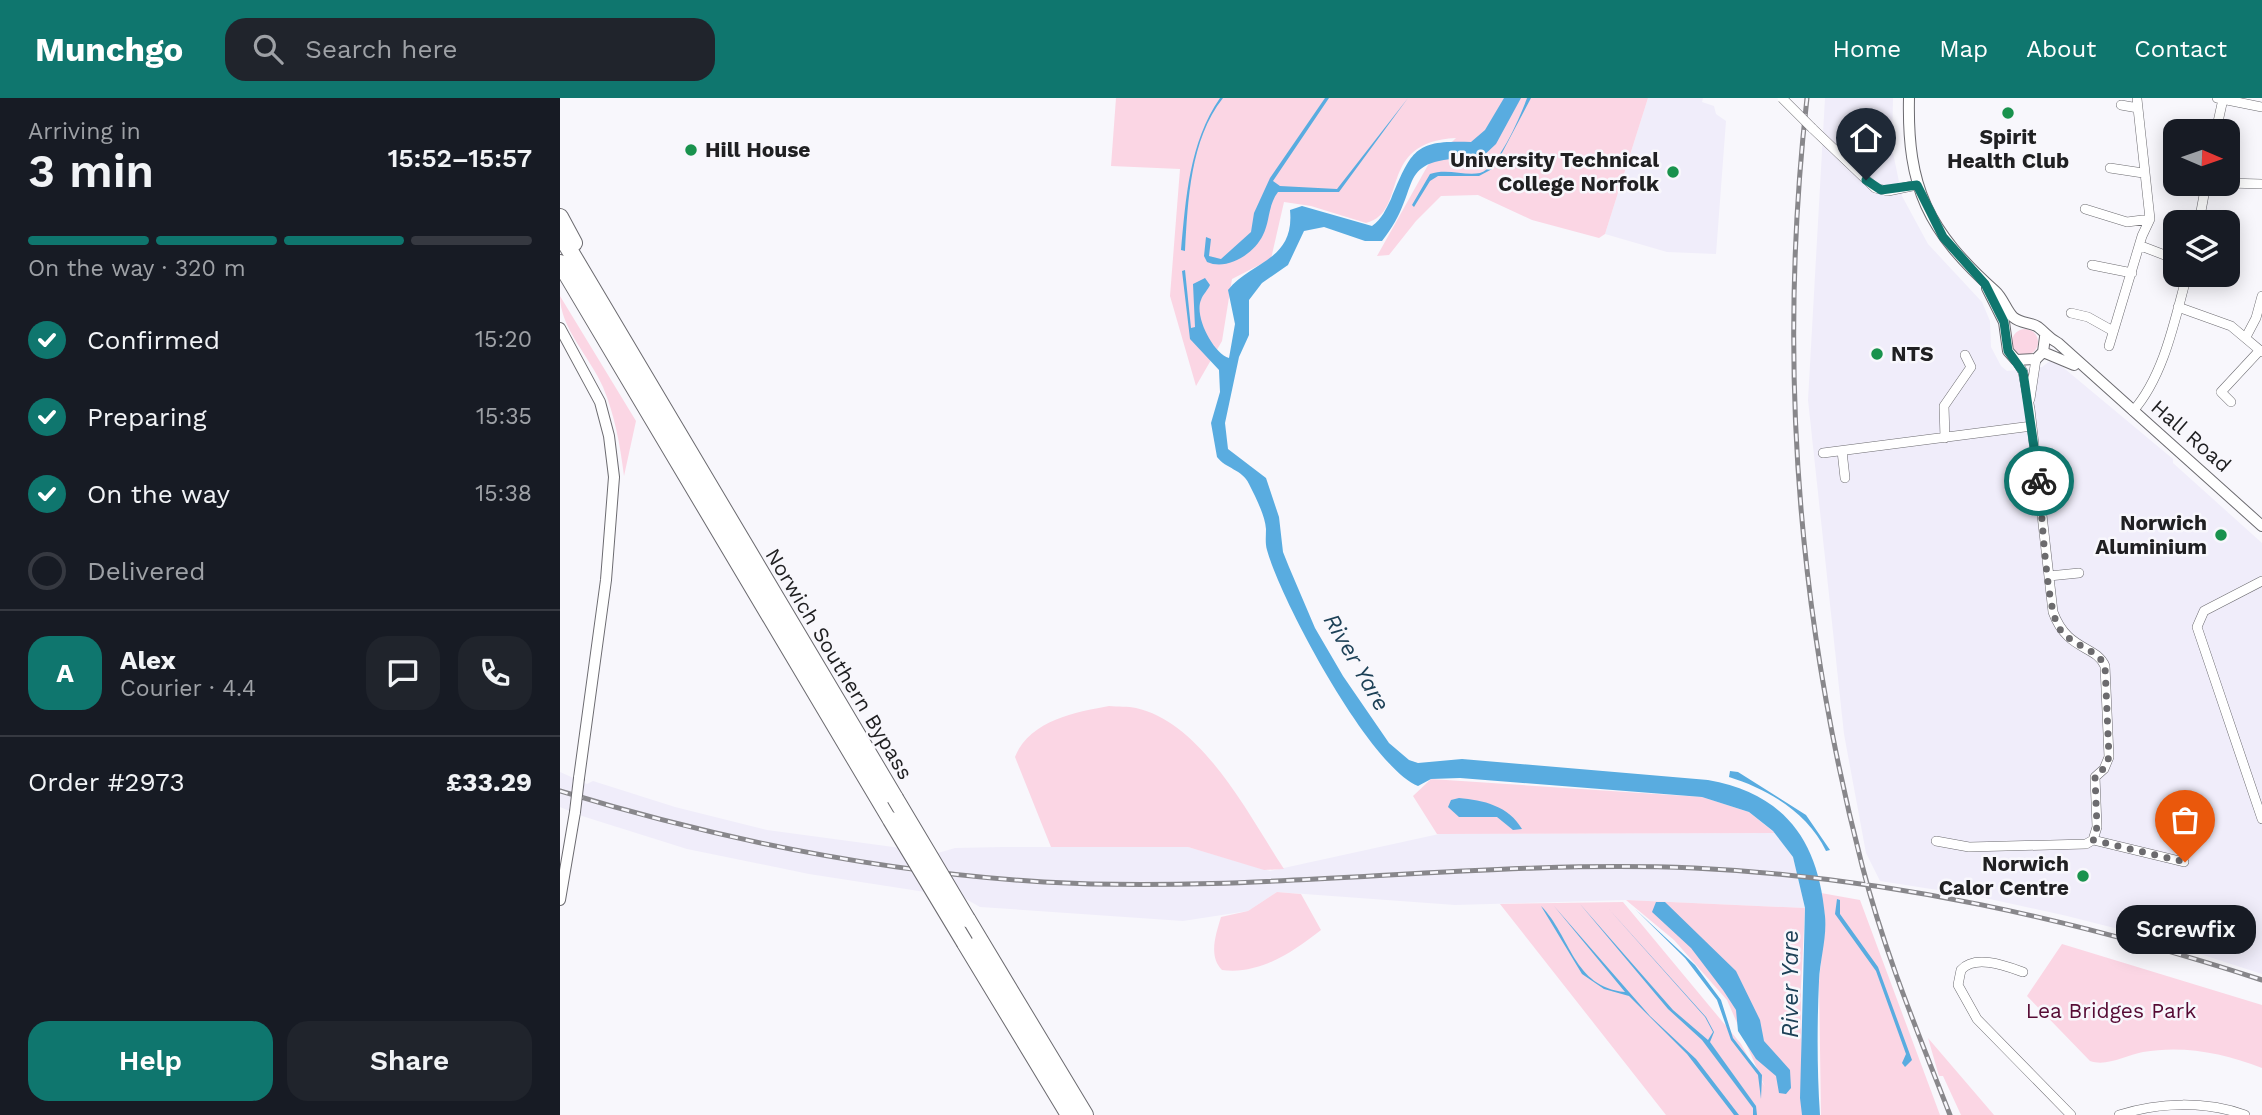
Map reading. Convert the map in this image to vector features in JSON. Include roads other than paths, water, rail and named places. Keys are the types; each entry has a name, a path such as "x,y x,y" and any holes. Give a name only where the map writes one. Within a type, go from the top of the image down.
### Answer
{"highway":[{"path":"560,217 659,405"},
{"name":"Norwich Southern Bypass","path":"560,234 659,405 1085,1115"},
{"name":"Norwich Southern Bypass","path":"560,263 616,361 1069,1115"},
{"path":"560,272 616,361"}],"street":[{"path":"1782,98 1875,188 1888,191 1917,185"},
{"name":"Hall Road","path":"1912,98 1909,129 1912,165 1917,185 1943,237 1985,284 1996,292 2013,317 2036,326 2045,337 2058,343 2262,526"},
{"path":"2218,119 2220,99 2262,107"},
{"path":"2109,346 2141,246 2141,236 2150,219 2137,103 2121,105"},
{"path":"2110,168 2143,173"},
{"path":"2240,183 2262,184"},
{"path":"2085,209 2127,222 2150,219"},
{"path":"2141,246 2163,254"},
{"path":"2092,265 2132,273"},
{"name":"Hall Road","path":"1985,284 2004,322 2008,351 2016,360 2040,356 2062,357 2094,377"},
{"path":"2133,411 2152,378 2184,287"},
{"path":"2246,337 2256,318 2262,296"},
{"path":"2178,307 2231,326 2261,351 2217,389 2231,402"},
{"path":"2071,313 2088,317 2113,331"},
{"path":"2006,337 2014,326 2023,323"},
{"path":"560,328 600,402 609,436 614,477 606,580 575,812 560,900"},
{"path":"2030,410 2045,337"},
{"path":"1945,438 1944,406 1971,367 1970,359 1965,355"},
{"path":"1936,841 1969,847 2086,844 2093,840 2097,827 2095,777 2098,771 2104,769 2109,757 2105,666 2101,658 2073,643 2065,635 2053,612 2030,410 2023,372 2016,360"},
{"path":"1823,453 2032,426"},
{"path":"1842,451 1844,478"},
{"path":"2049,576 2079,573"},
{"path":"2262,581 2204,611 2197,627 2262,819"},
{"path":"2093,840 2185,862"},
{"path":"2023,972 2013,964 1985,962 1966,965 1959,976 1963,997 1977,1019 2071,1115"},
{"path":"2119,1115 2142,1107 2168,1105 2197,1106 2245,1115"}],"water":[{"path":"1220,98 1223,98 1212,115 1197,151 1185,251 1181,250 1195,152 1210,115"},
{"path":"1325,98 1329,98 1273,181 1280,186 1337,189 1408,98 1339,192 1278,192 1272,202 1263,235 1247,254 1223,264 1207,262 1204,256 1206,237 1211,239 1209,256 1221,259 1251,232 1254,213 1270,178"},
{"path":"1504,98 1521,98 1496,144 1481,158 1452,159 1421,169 1382,241 1365,241 1324,227 1304,231 1288,265 1262,283 1249,300 1249,335 1239,357 1225,423 1228,449 1266,478 1279,517 1283,552 1315,628 1343,676 1389,743 1409,760 1418,763 1462,759 1708,780 1758,796 1777,809 1793,825 1815,865 1825,916 1818,1014 1820,1115 1802,1115 1800,1098 1805,908 1793,857 1773,831 1749,812 1702,797 1460,778 1431,779 1418,786 1398,772 1376,748 1330,680 1308,642 1276,574 1266,547 1264,518 1249,484 1242,475 1217,457 1211,423 1220,392 1219,370 1190,339 1182,271 1185,270 1191,328 1195,327 1193,284 1205,278 1210,285 1202,298 1200,315 1211,342 1229,358 1235,324 1228,290 1237,280 1279,250 1290,227 1290,210 1302,206 1372,226 1383,214 1404,169 1418,151 1438,143 1471,142 1485,130"},
{"path":"1527,98 1531,98 1494,168 1479,176 1438,176 1430,181 1414,207 1412,205 1430,174 1474,174 1487,169 1508,140"},
{"path":"1730,771 1738,772 1806,815 1830,850 1826,851 1809,825 1798,814 1758,788 1729,777"},
{"path":"1459,798 1495,806 1510,815 1522,829 1513,830 1497,817 1459,817 1448,807 1451,800"},
{"path":"1837,899 1840,900 1840,914 1878,967 1912,1060 1905,1067 1902,1063 1906,1054 1876,971 1835,914"},
{"path":"1656,902 1665,902 1736,971 1760,1020 1764,1041 1790,1070 1791,1088 1786,1094 1779,1093 1776,1076 1756,1059 1738,1031 1736,1010 1723,990 1691,948 1652,912"},
{"path":"1580,904 1673,1010 1708,1040 1713,1032 1705,1017 1607,907 1706,1017 1714,1032 1710,1042 1756,1106 1757,1115 1753,1115 1753,1108 1702,1040 1668,1009"},
{"path":"1541,906 1583,971 1608,988 1625,992 1554,906 1650,1016 1696,1059 1739,1115 1734,1115 1687,1054 1629,996 1604,989 1582,974"},
{"path":"1635,909 1695,965 1721,1000 1733,1038 1762,1075 1761,1099 1758,1075 1731,1040 1717,1000 1685,958"}],"railway":[{"path":"1807,98 1798,195 1794,291 1799,484 1808,580 1822,676 1862,865 1891,960 1950,1115"},
{"path":"560,791 679,824 799,851 921,870 1044,882 1207,884 1531,868 1694,868 1767,873 1839,881 1982,905 2123,938 2262,980"}],"place":[{"name":"Spirit Health Club","path":"2008,113"},
{"name":"Hill House","path":"691,150"},
{"name":"University Technical College Norfolk","path":"1673,172"},
{"name":"NTS","path":"1877,354"},
{"name":"Norwich Aluminium","path":"2221,535"},
{"name":"Screwfix","path":"2185,862"},
{"name":"Norwich Calor Centre","path":"2083,876"}],"water label":[{"name":"River Yare","path":"1357,662"},
{"name":"River Yare","path":"1790,984"}],"park label":[{"name":"Lea Bridges Park","path":"2111,1011"}]}
